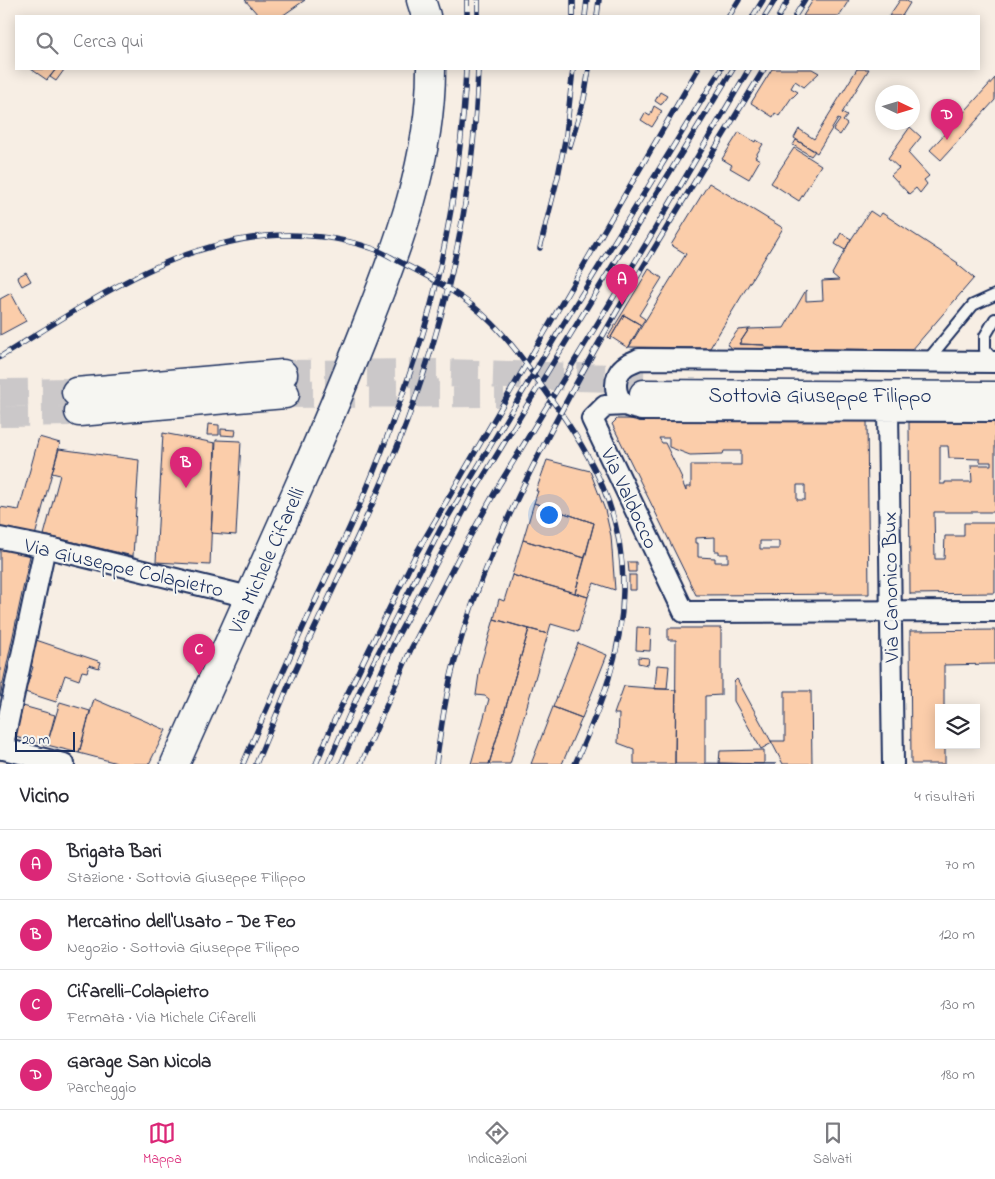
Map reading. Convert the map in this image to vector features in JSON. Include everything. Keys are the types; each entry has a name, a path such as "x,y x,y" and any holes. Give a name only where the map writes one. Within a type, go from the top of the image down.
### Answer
{"main road":[{"path":"421,0 426,15"},
{"name":"Via Michele Cifarelli","path":"175,764 320,439 381,290 404,225 418,176 427,132 431,96 431,70"},
{"name":"Sottovia Giuseppe Filippo","path":"638,393 995,382"},
{"path":"77,402 284,384"},
{"name":"Sottovia Giuseppe Filippo","path":"638,393 995,396"}],"street":[{"path":"995,362 638,359 625,366 618,374 615,386 619,397 638,393 641,410 995,412"},
{"name":"Via Valdocco","path":"638,393 605,406 592,419 684,612 891,611"},
{"name":"Via Canonico Bux","path":"888,411 893,764"},
{"name":"Via Giuseppe Colapietro","path":"0,538 45,547 249,597"},
{"path":"45,547 1,748 64,764"},
{"path":"891,611 995,611"}],"lane":[{"path":"927,361 973,305 995,295"},
{"path":"995,320 985,336 985,350 995,362"}],"building":[{"path":"245,0 305,0 283,15 258,15"},
{"path":"813,0 849,0 840,15 804,15"},
{"path":"900,0 910,3 903,15 890,15"},
{"path":"32,70 55,70 47,80"},
{"path":"55,70 64,70 56,81 50,77"},
{"path":"771,70 814,70 819,73 804,87 795,81 791,88 798,92 792,97 779,116 775,113 773,117 751,103"},
{"path":"856,70 868,70 842,113 847,116 843,121 847,124 840,135 833,130 840,120 838,119 817,153 794,138 799,129 814,139"},
{"path":"995,78 995,100 941,160 930,150"},
{"path":"660,92 667,96 661,105 655,101"},
{"path":"654,106 662,111 652,127 641,120 645,113 650,116"},
{"path":"908,130 913,130 921,137 908,153 929,176 924,180 927,184 920,193 916,188 909,194 891,175 899,168 888,158"},
{"path":"739,132 755,142 756,140 763,144 755,157 760,160 749,179 730,168 732,165 722,159"},
{"path":"796,140 815,151 811,156 793,145"},
{"path":"794,148 821,165 799,201 771,183"},
{"path":"709,183 783,228 710,348 629,347 686,254 671,245"},
{"path":"870,211 879,217 882,213 958,263 974,278 912,350 764,348 765,345 739,344 749,329 784,328 806,290 806,301 823,300 822,281 839,280 832,274 850,241"},
{"path":"841,233 851,239 845,250 835,244"},
{"path":"649,269 662,278 639,315 645,319 641,325 624,315 610,339 608,337"},
{"path":"26,272 31,281 22,286 17,277"},
{"path":"11,293 26,321 0,335 0,299"},
{"path":"624,315 641,325 628,348 611,337"},
{"path":"749,329 739,344 765,345 764,351 731,351 731,347 727,345 738,330"},
{"path":"617,419 867,420 869,594 696,595 612,424","holes":["659,438 669,438 669,447 690,455 723,454 724,451 741,451 741,465 691,465 691,487 686,487 686,491 682,478 665,443 662,443","797,485 805,485 805,500 797,500","715,537 715,551 719,551 719,554 728,554 728,562 715,562 715,558 698,557 698,543 695,543 695,538","760,541 779,541 779,549 760,549"]},
{"path":"909,422 995,422 995,512 934,512 935,559 944,559 945,536 964,536 964,523 995,523 995,593 910,594","holes":["940,446 948,446 949,458 980,459 980,462 991,462 991,465 971,465 972,482 945,482 945,484 940,484"]},
{"path":"208,424 219,425 219,435 207,435"},
{"path":"221,429 236,430 235,436 221,435"},
{"path":"163,433 215,443 210,565 156,562"},
{"path":"39,437 60,443 35,536 0,529 0,507 19,510"},
{"path":"216,440 241,441 236,535 211,533"},
{"path":"59,449 139,460 133,556 44,535 60,475 52,473"},
{"path":"547,460 590,471 605,510 611,536 615,590 594,583 588,597 575,593 594,523 534,503 538,491 536,491"},
{"path":"534,503 594,523 585,558 523,540"},
{"path":"523,540 585,558 575,593 512,575"},
{"path":"0,542 31,551 0,697"},
{"path":"628,562 636,562 636,572 629,572"},
{"path":"512,575 588,597 578,632 551,624 548,634 494,619 499,599 504,601"},
{"path":"629,575 636,575 636,590 629,590"},
{"path":"494,619 529,629 489,764 471,764 489,699 485,696 476,695 480,667"},
{"path":"637,627 651,628 650,651 636,650"},
{"path":"668,628 721,628 721,695 705,696 705,763 776,764 675,764 676,640 668,640"},
{"path":"529,629 548,634 510,764 489,764"},
{"path":"995,630 995,664 944,665 944,704 935,704 935,749 945,749 945,764 911,764 910,631"},
{"path":"36,640 101,662 99,668 89,665 87,672 82,671 79,680 65,675 56,702 25,692 33,667 31,666"},
{"path":"578,643 607,655 582,718 553,707"},
{"path":"638,657 649,658 648,665 638,663"},
{"path":"657,665 669,666 667,689 655,689"},
{"path":"737,679 772,743 761,749 734,701 734,682"},
{"path":"624,686 676,690 675,764 634,764 634,749 618,743 619,714 614,714"},
{"path":"785,691 811,691 812,764 783,764 771,741 785,741"},
{"path":"94,699 166,730 149,764 121,764 79,753"},
{"path":"60,702 90,711 79,753 47,745"},
{"path":"23,706 55,715 47,745 15,737"},
{"path":"553,707 582,718 562,764 531,764"},
{"path":"764,750 764,764 719,763 720,751"}],"tunnel":[{"path":"283,374 443,373 644,379"},
{"path":"0,393 76,392"},
{"path":"285,394 504,393"},
{"path":"0,413 79,412"}],"railway":[{"path":"467,0 467,15"},
{"path":"478,0 478,15"},
{"path":"573,0 573,15"},
{"path":"585,15 587,0"},
{"path":"597,15 599,0"},
{"path":"730,15 739,0"},
{"path":"754,15 763,0"},
{"path":"766,15 775,0"},
{"path":"780,15 788,0"},
{"path":"796,15 805,0"},
{"path":"243,764 371,479 419,346 435,289 447,234 459,152 466,70"},
{"path":"256,764 292,677 385,476 414,402 443,309 454,261 470,166 478,70"},
{"path":"540,248 566,135 573,70"},
{"path":"570,146 584,99 589,70"},
{"path":"316,764 334,721 417,552 697,70"},
{"path":"328,764 364,681 440,530 556,336 720,70"},
{"path":"341,764 396,639 474,492 732,70"},
{"path":"361,764 411,649 464,547 499,485 649,239 748,70"},
{"path":"436,764 449,683 472,604 516,502 592,354 763,70"},
{"path":"0,357 94,299 160,265 194,252 229,242 266,236 321,237 348,241 377,250 426,275 461,297 492,323 508,340 565,419 592,464 612,511 622,563 623,591 619,637 608,680 575,764"}],"place":[{"name":"Garage San Nicola","path":"947,140"},
{"name":"Brigata Bari","path":"622,305"},
{"name":"Mercatino dell'Usato - De Feo","path":"186,488"},
{"name":"Cifarelli-Colapietro","path":"199,675"}]}
